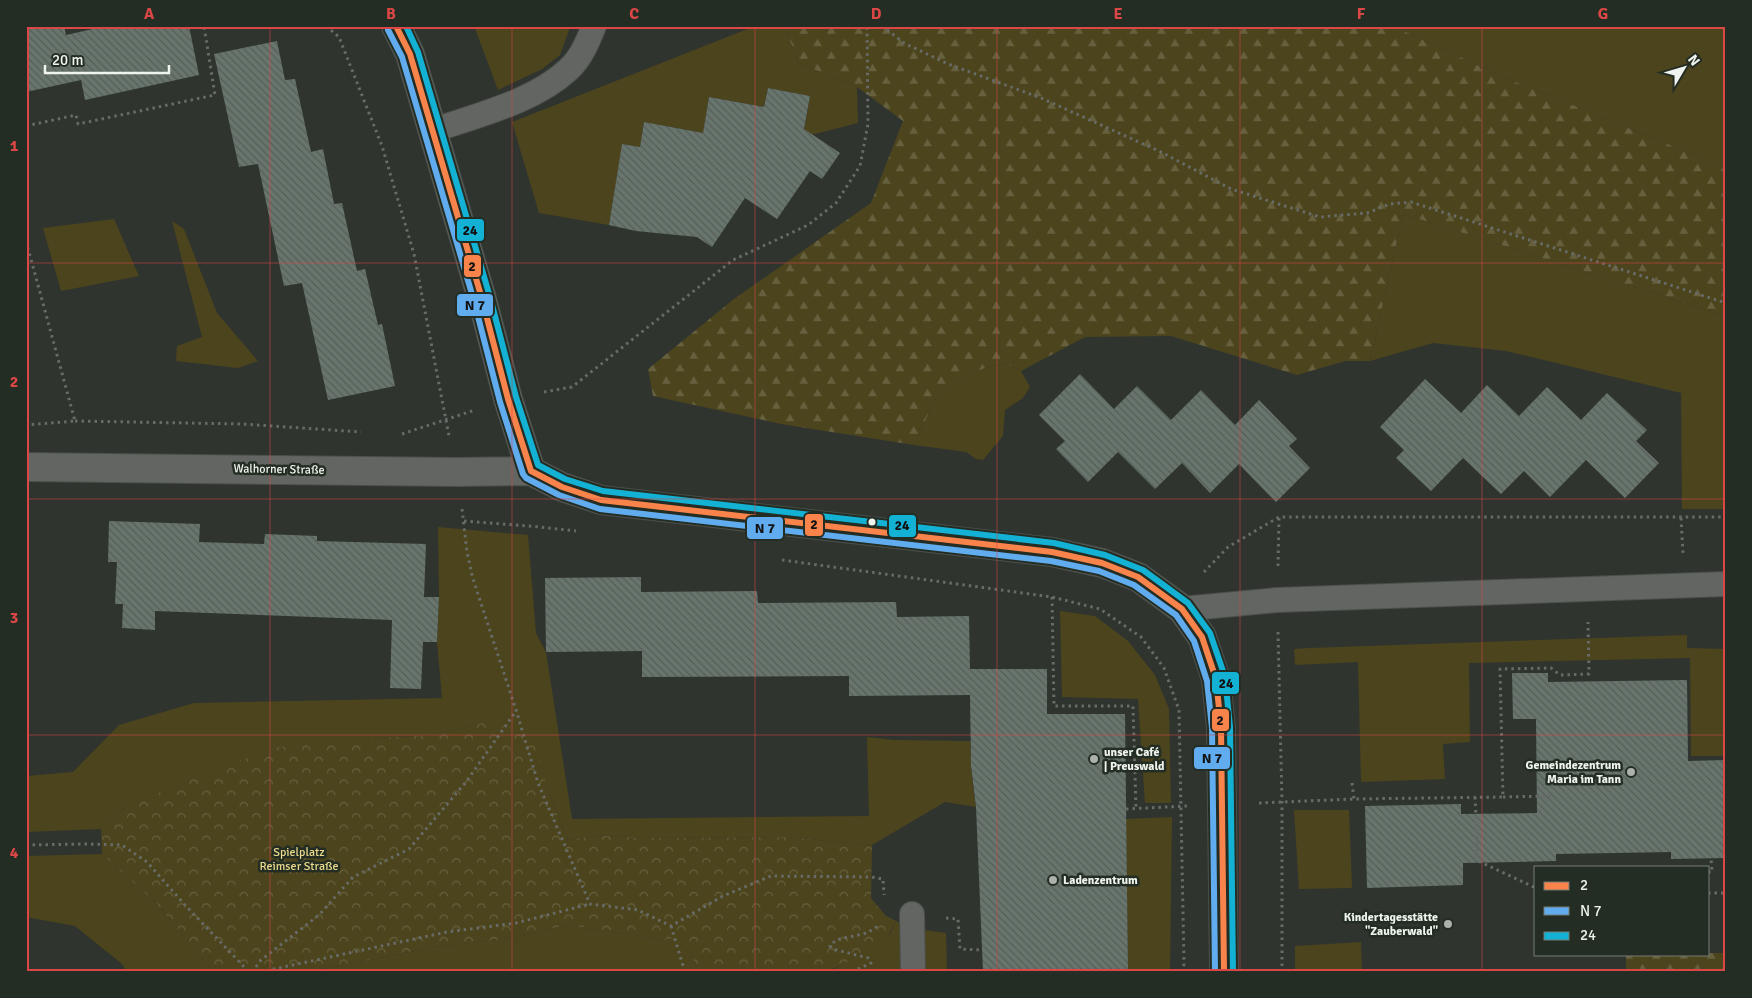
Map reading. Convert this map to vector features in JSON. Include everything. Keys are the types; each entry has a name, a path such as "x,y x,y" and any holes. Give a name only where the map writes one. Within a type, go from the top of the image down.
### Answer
{"street":[{"path":"396,26 410,54 482,298 508,399 531,471 562,487 601,500 1052,552 1077,557 1102,563 1138,577 1182,609 1202,637 1216,679 1221,728 1224,972"},
{"name":"Walhorner Straße","path":"26,467 456,472 531,471"}],"lane":[{"path":"432,130 542,90 570,69 584,50 594,26"},
{"path":"1182,609 1277,600 1726,584"},
{"path":"903,908 913,972"}],"path":[{"path":"26,120 27,126 76,115 78,124 215,95 204,26"},
{"path":"326,26 339,37 382,146 414,254 456,472"},
{"path":"572,387 733,260 808,225 836,203 860,166 868,124 867,26"},
{"path":"882,26 904,43 948,64 1041,98 1161,152 1232,189 1320,218 1367,213 1390,204 1411,202 1726,302"},
{"path":"26,241 75,421"},
{"path":"398,435 446,419"},
{"path":"26,425 75,421 242,424 369,433"},
{"path":"1182,609 1201,574 1228,547 1279,517 1726,517"},
{"path":"1279,517 1277,600 1282,802 1282,972"},
{"path":"580,532 464,521 466,552 473,579 538,783 590,904"},
{"path":"777,559 1052,596 1100,609 1141,637 1164,668 1179,710 1184,964 1182,972"},
{"path":"1052,596 1054,706 1133,706 1136,810"},
{"path":"1503,797 1500,668 1551,668 1560,675 1589,674 1588,638"},
{"path":"26,846 122,845 147,862 185,905 251,972 261,960 319,914 353,877 409,849 466,782 516,710"},
{"path":"1352,783 1354,799"},
{"path":"1126,809 1354,799 1553,796"},
{"path":"1475,798 1478,861 1534,887"},
{"path":"1710,872 1712,872 1711,858"},
{"path":"671,926 723,896 770,876 871,877 883,879 883,895 922,918 958,919 960,949 982,950"},
{"path":"1710,893 1726,893"},
{"path":"260,972 447,932 516,923 590,904 638,910 671,926 685,972"},
{"path":"852,972 870,963 868,958 833,949 830,946 836,940 867,933 903,908"}],"green space":[{"path":"474,26 569,26 569,30 560,55 542,69 498,90"},
{"path":"755,26 784,26 799,63 857,87 858,123 803,137 810,96 768,88 764,107 709,97 703,133 644,122 640,147 622,144 609,225 539,213 512,122"},
{"path":"784,26 1393,26 1506,78 1726,168 1726,316 1403,214 1370,361 1345,361 1297,375 1171,336 1085,337 1021,371 1008,364 991,366 971,373 938,393 914,445 781,424 653,396 648,369 734,299 871,203 903,121 857,87 799,63"},
{"path":"1393,26 1726,26 1726,168 1506,78"},
{"path":"1403,214 1726,316 1726,509 1682,509 1681,393 1506,351 1433,343 1370,361"},
{"path":"114,219 139,276 61,291 43,228"},
{"path":"172,221 184,229 217,313 258,361 238,368 176,361 177,346 202,337"},
{"path":"1008,364 1021,371 1030,387 1023,398 1005,410 1003,436 983,460 976,459 966,452 914,445 938,393 971,373 991,366"},
{"path":"438,527 528,535 536,633 546,652 572,819 869,816 867,737 894,740 970,741 976,807 945,802 872,845 785,837 643,838 599,835 568,840 547,788 482,723 433,735 376,738 126,806 101,829 26,832 26,776 73,772 119,725 194,703 442,698 437,642 439,597"},
{"path":"1060,611 1095,616 1128,641 1155,675 1169,709 1171,803 1145,803 1138,699 1062,697"},
{"path":"1687,635 1687,648 1726,649 1726,756 1691,756 1690,658 1469,663 1470,742 1443,744 1445,779 1361,782 1358,662 1295,665 1294,649 1309,648"},
{"name":"Spielplatz Reimser Straße","path":"482,723 532,730 547,788 568,840 599,835 643,838 785,837 872,845 871,898 886,916 896,921 883,945 826,972 698,972 685,935 665,940 568,925 499,940 440,946 309,972 213,972 156,903 102,854 101,829 126,806 271,748 376,738 433,735"},
{"path":"1294,810 1349,810 1352,888 1299,889"},
{"path":"1172,817 1170,972 1128,972 1126,819"},
{"path":"102,854 156,903 213,972 127,972 122,964 75,926 26,917 26,856"},
{"path":"896,921 915,928 946,933 947,972 826,972 834,969 890,934"},
{"path":"568,925 665,940 685,934 698,972 309,972 440,946 499,940"},
{"path":"1361,942 1362,972 1295,972 1295,946"},
{"path":"1710,953 1726,953 1726,972 1626,972 1626,956 1710,956"}],"building":[{"path":"26,26 64,26 66,35 106,26 189,26 199,75 85,100 81,80 26,92"},
{"path":"277,41 285,80 295,79 311,152 323,149 334,204 342,203 357,271 365,269 378,325 382,324 395,386 328,400 302,283 284,286 258,164 239,167 214,54"},
{"path":"768,88 810,96 804,129 840,153 822,179 810,171 777,219 745,198 712,247 697,237 636,231 609,225 622,144 640,147 644,122 703,133 709,97 764,107"},
{"path":"1080,374 1114,409 1137,386 1171,420 1201,390 1235,425 1259,400 1297,439 1289,446 1310,468 1276,502 1239,464 1210,493 1182,463 1155,489 1118,452 1088,482 1056,449 1065,441 1039,415"},
{"path":"1425,379 1461,413 1487,385 1519,416 1547,387 1581,420 1607,393 1647,430 1636,441 1659,463 1625,498 1586,460 1550,497 1524,471 1501,494 1463,458 1431,491 1396,458 1404,450 1380,427"},
{"path":"109,521 200,524 199,542 264,544 265,534 317,536 317,541 426,544 424,597 439,597 437,642 423,642 421,689 390,688 392,620 155,611 155,630 122,628 123,604 115,604 117,562 108,562"},
{"path":"641,577 641,592 757,591 758,603 896,602 897,617 969,616 970,669 1047,669 1047,714 1125,714 1128,972 983,972 976,807 971,766 970,695 849,696 849,676 642,677 642,651 546,652 545,578"},
{"name":"Gemeindezentrum Maria im Tann","path":"1512,673 1548,673 1548,682 1687,680 1688,761 1725,760 1726,858 1671,859 1671,852 1556,854 1556,861 1463,863 1463,885 1367,888 1365,806 1461,804 1461,814 1537,813 1536,719 1513,719"}],"transit line":[{"name":"2","path":"396,26 410,54 482,299 508,399 531,471 562,487 601,500 1052,552 1102,563 1138,577 1182,609 1202,637 1216,679 1221,728 1224,972"},
{"name":"24","path":"406,26 418,52 490,297 516,397 538,465 565,479 603,491 1054,543 1105,555 1143,570 1188,603 1210,633 1225,677 1230,727 1233,972"},
{"path":"388,30 402,57 474,301 500,402 523,474 526,478 559,495 600,509 1051,561 1099,571 1134,585 1176,615 1194,641 1207,681 1212,728 1215,972"}],"place":[{"name":"unser Café | Preuswald","path":"1094,759"},
{"name":"Gemeindezentrum Maria im Tann","path":"1631,772"},
{"name":"Ladenzentrum","path":"1053,880"},
{"name":"Kindertagesstätte \"Zauberwald\"","path":"1448,924"}]}
